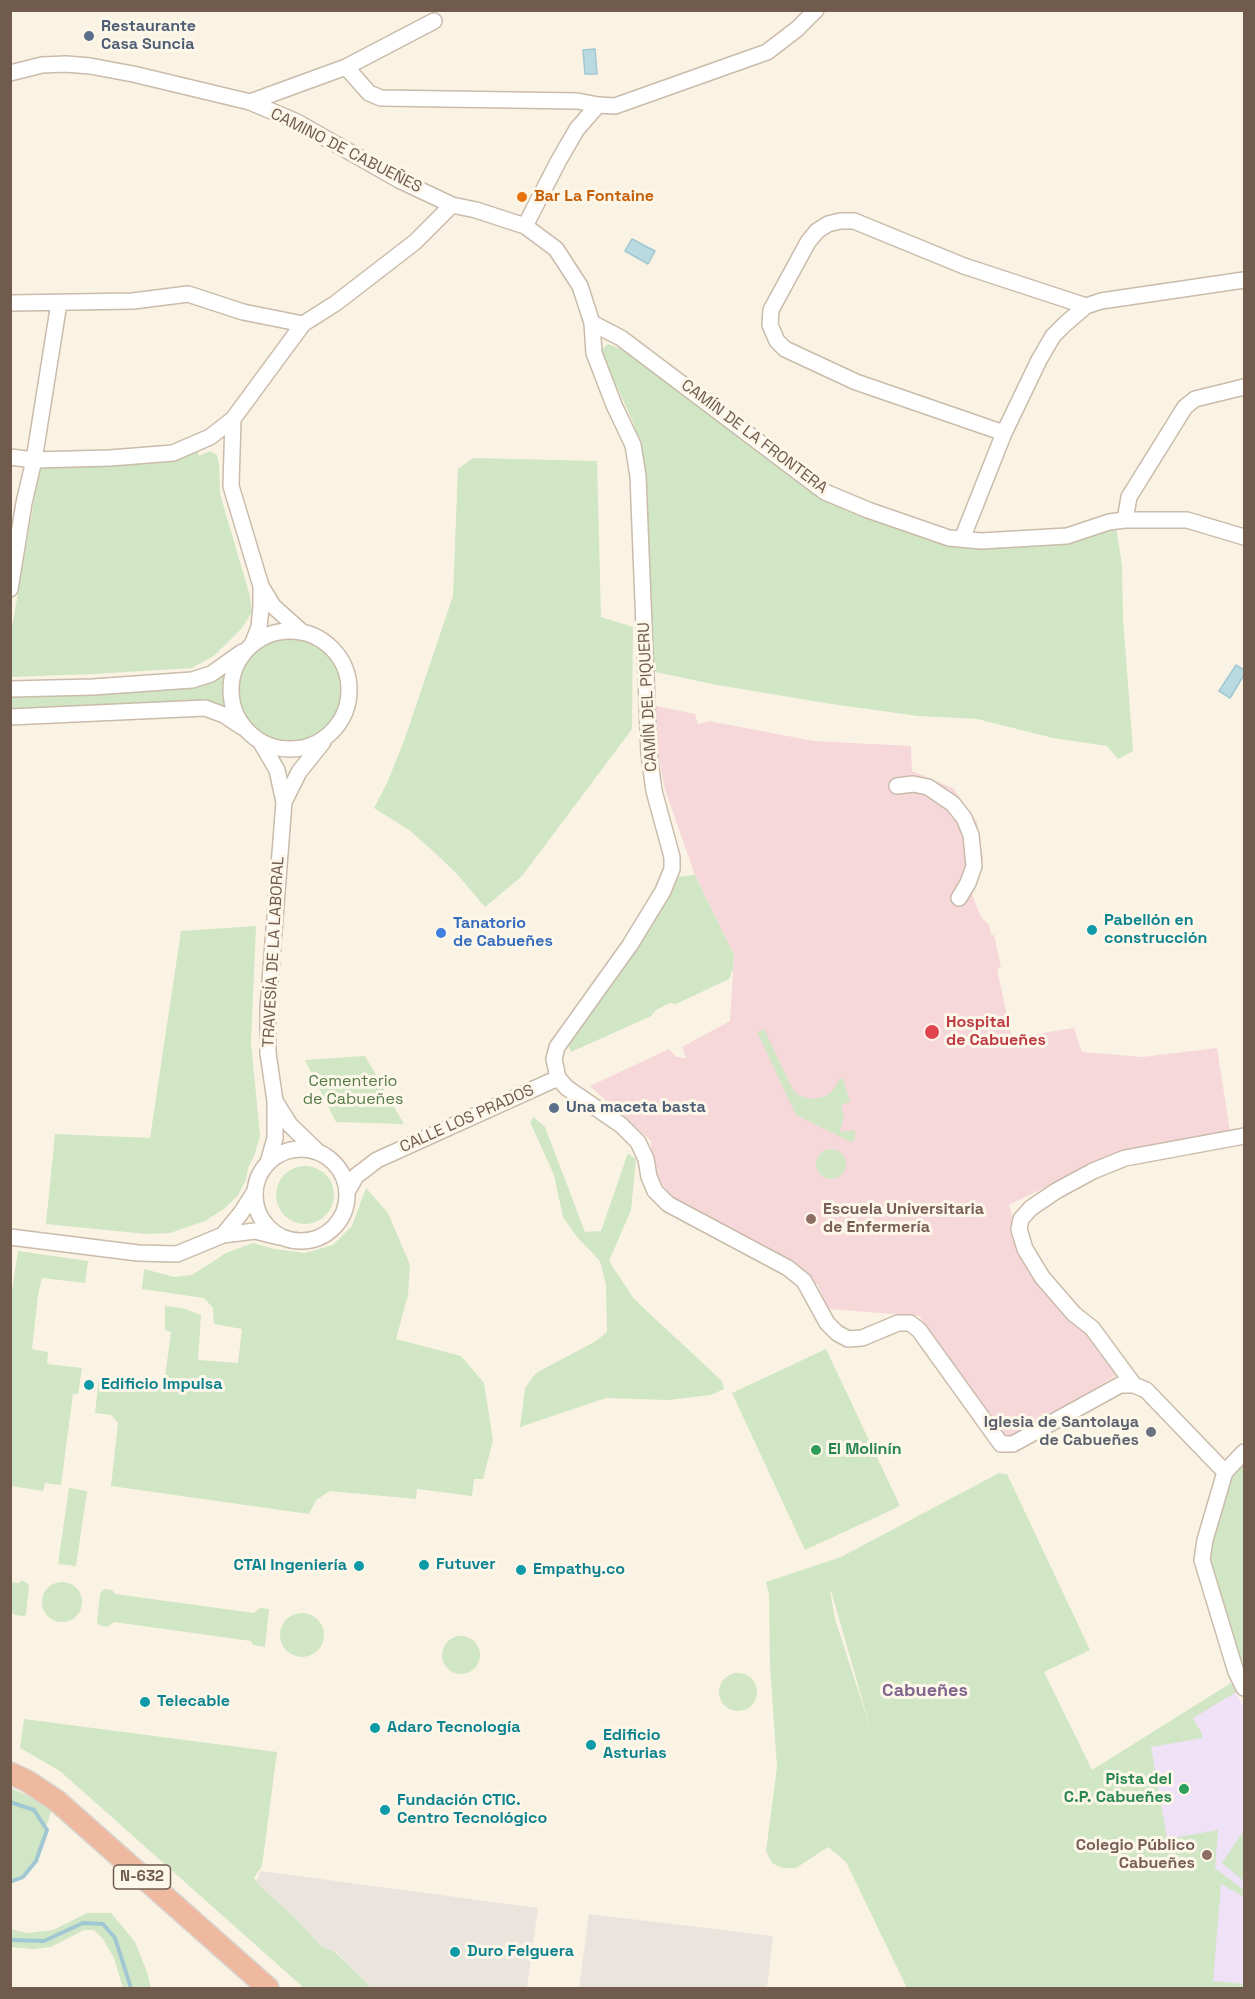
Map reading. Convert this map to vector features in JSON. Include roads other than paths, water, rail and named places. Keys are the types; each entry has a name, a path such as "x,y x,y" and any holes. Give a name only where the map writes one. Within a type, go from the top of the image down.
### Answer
{"highway":[{"name":"N-632","path":"10,1773 27,1781 57,1801 268,1989"}],"street":[{"path":"346,67 369,93 381,98 577,101 615,106 767,52 797,29 816,10"},
{"path":"250,102 346,67 434,21"},
{"name":"CAMINO DE CABUEÑES","path":"10,73 42,65 90,66 250,102 297,122 399,180 452,205 476,210 525,226 556,249 580,286 592,323"},
{"path":"525,226 577,129 598,105"},
{"path":"10,457 34,460 110,458 173,453 210,437 233,419 303,324 336,303 415,242 452,205"},
{"path":"1004,433 856,382 785,349 777,341 770,325 771,310 808,242 817,231 828,224 840,220 854,221 964,266 1086,306"},
{"path":"962,539 1004,433 1053,336 1086,306 1114,298 1245,280"},
{"path":"10,303 133,301 188,294 243,312 303,324"},
{"path":"10,589 17,502 34,460 58,303"},
{"name":"CAMÍN DE LA FRONTERA","path":"592,323 621,338 825,492 939,535 981,541 1067,536 1109,522 1187,520 1245,537"},
{"name":"CAMÍN DEL PIQUERU","path":"558,1078 554,1059 557,1047 630,945 663,891 672,869 672,857 654,791 649,753 638,476 633,446 594,353 592,323"},
{"path":"1125,520 1130,497 1185,407 1195,399 1245,387"},
{"path":"233,419 231,486 261,586 273,606 302,632"},
{"path":"245,729 233,709 232,674 239,660 252,645 259,627 261,586"},
{"path":"10,689 93,687 192,680 211,674 262,638 280,631 302,632 330,646 341,660 348,679 347,707 343,718 330,734 306,748 278,747 260,741 224,715 205,708 10,717"},
{"name":"TRAVESÍA DE LA LABORAL","path":"284,802 299,771 330,734"},
{"name":"TRAVESÍA DE LA LABORAL","path":"260,741 277,770 284,802 268,1008 268,1053 275,1101 275,1138 268,1163"},
{"path":"897,786 913,784 928,787 953,804 964,818 971,835 974,866 959,898"},
{"path":"558,1078 567,1088 621,1125 638,1142 646,1159 649,1177 655,1191 668,1204 788,1268 804,1281 827,1323 837,1333 848,1339 862,1338 898,1323 910,1323 919,1330 1001,1444 1013,1444 1120,1385 1134,1385 1146,1390 1225,1472"},
{"name":"CALLE LOS PRADOS","path":"347,1192 356,1176 377,1160 558,1078"},
{"name":"TRAVESÍA DE LA LABORAL","path":"275,1101 290,1125 319,1152"},
{"path":"1134,1385 1092,1328 1074,1314 1042,1277 1025,1249 1019,1229 1021,1219 1031,1208 1056,1191 1093,1171 1125,1158 1245,1136"},
{"path":"10,1237 138,1253 177,1254 223,1235 255,1231 287,1239 311,1239 330,1230 340,1218 345,1210 347,1192 344,1175 333,1161 319,1152 303,1149 286,1151 268,1163 258,1177 255,1191 257,1208 268,1227 287,1239"},
{"name":"CALLE LOS PRADOS","path":"333,1161 353,1164 377,1160"},
{"path":"223,1235 255,1191"},
{"path":"1245,1452 1225,1472 1202,1560 1236,1672 1245,1688"}],"water":[{"path":"595,49 597,74 585,74 583,50"},
{"path":"632,239 655,251 648,264 625,251"},
{"path":"1236,665 1244,670 1244,675 1230,698 1219,691"}],"waterway":[{"path":"10,1802 34,1810 47,1830 36,1861 23,1877 10,1882"},
{"path":"10,1940 44,1941 83,1923 103,1924 115,1938 131,1988"}],"place":[{"name":"Restaurante Casa Suncia","path":"89,36"},
{"name":"Bar La Fontaine","path":"522,197"},
{"name":"Pabellón en construcción","path":"1092,930"},
{"name":"Tanatorio de Cabueñes","path":"441,933"},
{"name":"Hospital de Cabueñes","path":"932,1032"},
{"name":"Una maceta basta","path":"554,1108"},
{"name":"Escuela Universitaria de Enfermería","path":"811,1219"},
{"name":"Edificio Impulsa","path":"89,1385"},
{"name":"Iglesia de Santolaya de Cabueñes","path":"1151,1432"},
{"name":"El Molinín","path":"816,1450"},
{"name":"Futuver","path":"424,1565"},
{"name":"CTAI Ingeniería","path":"359,1566"},
{"name":"Empathy.co","path":"521,1570"},
{"name":"Telecable","path":"145,1702"},
{"name":"Adaro Tecnología","path":"375,1728"},
{"name":"Edificio Asturias","path":"591,1745"},
{"name":"Pista del C.P. Cabueñes","path":"1184,1789"},
{"name":"Fundación CTIC. Centro Tecnológico","path":"385,1810"},
{"name":"Colegio Público Cabueñes","path":"1207,1855"},
{"name":"Duro Felguera","path":"455,1952"}],"district":[{"name":"Cabueñes","path":"925,1691"}],"park label":[{"name":"Cementerio de Cabueñes","path":"353,1091"}]}
